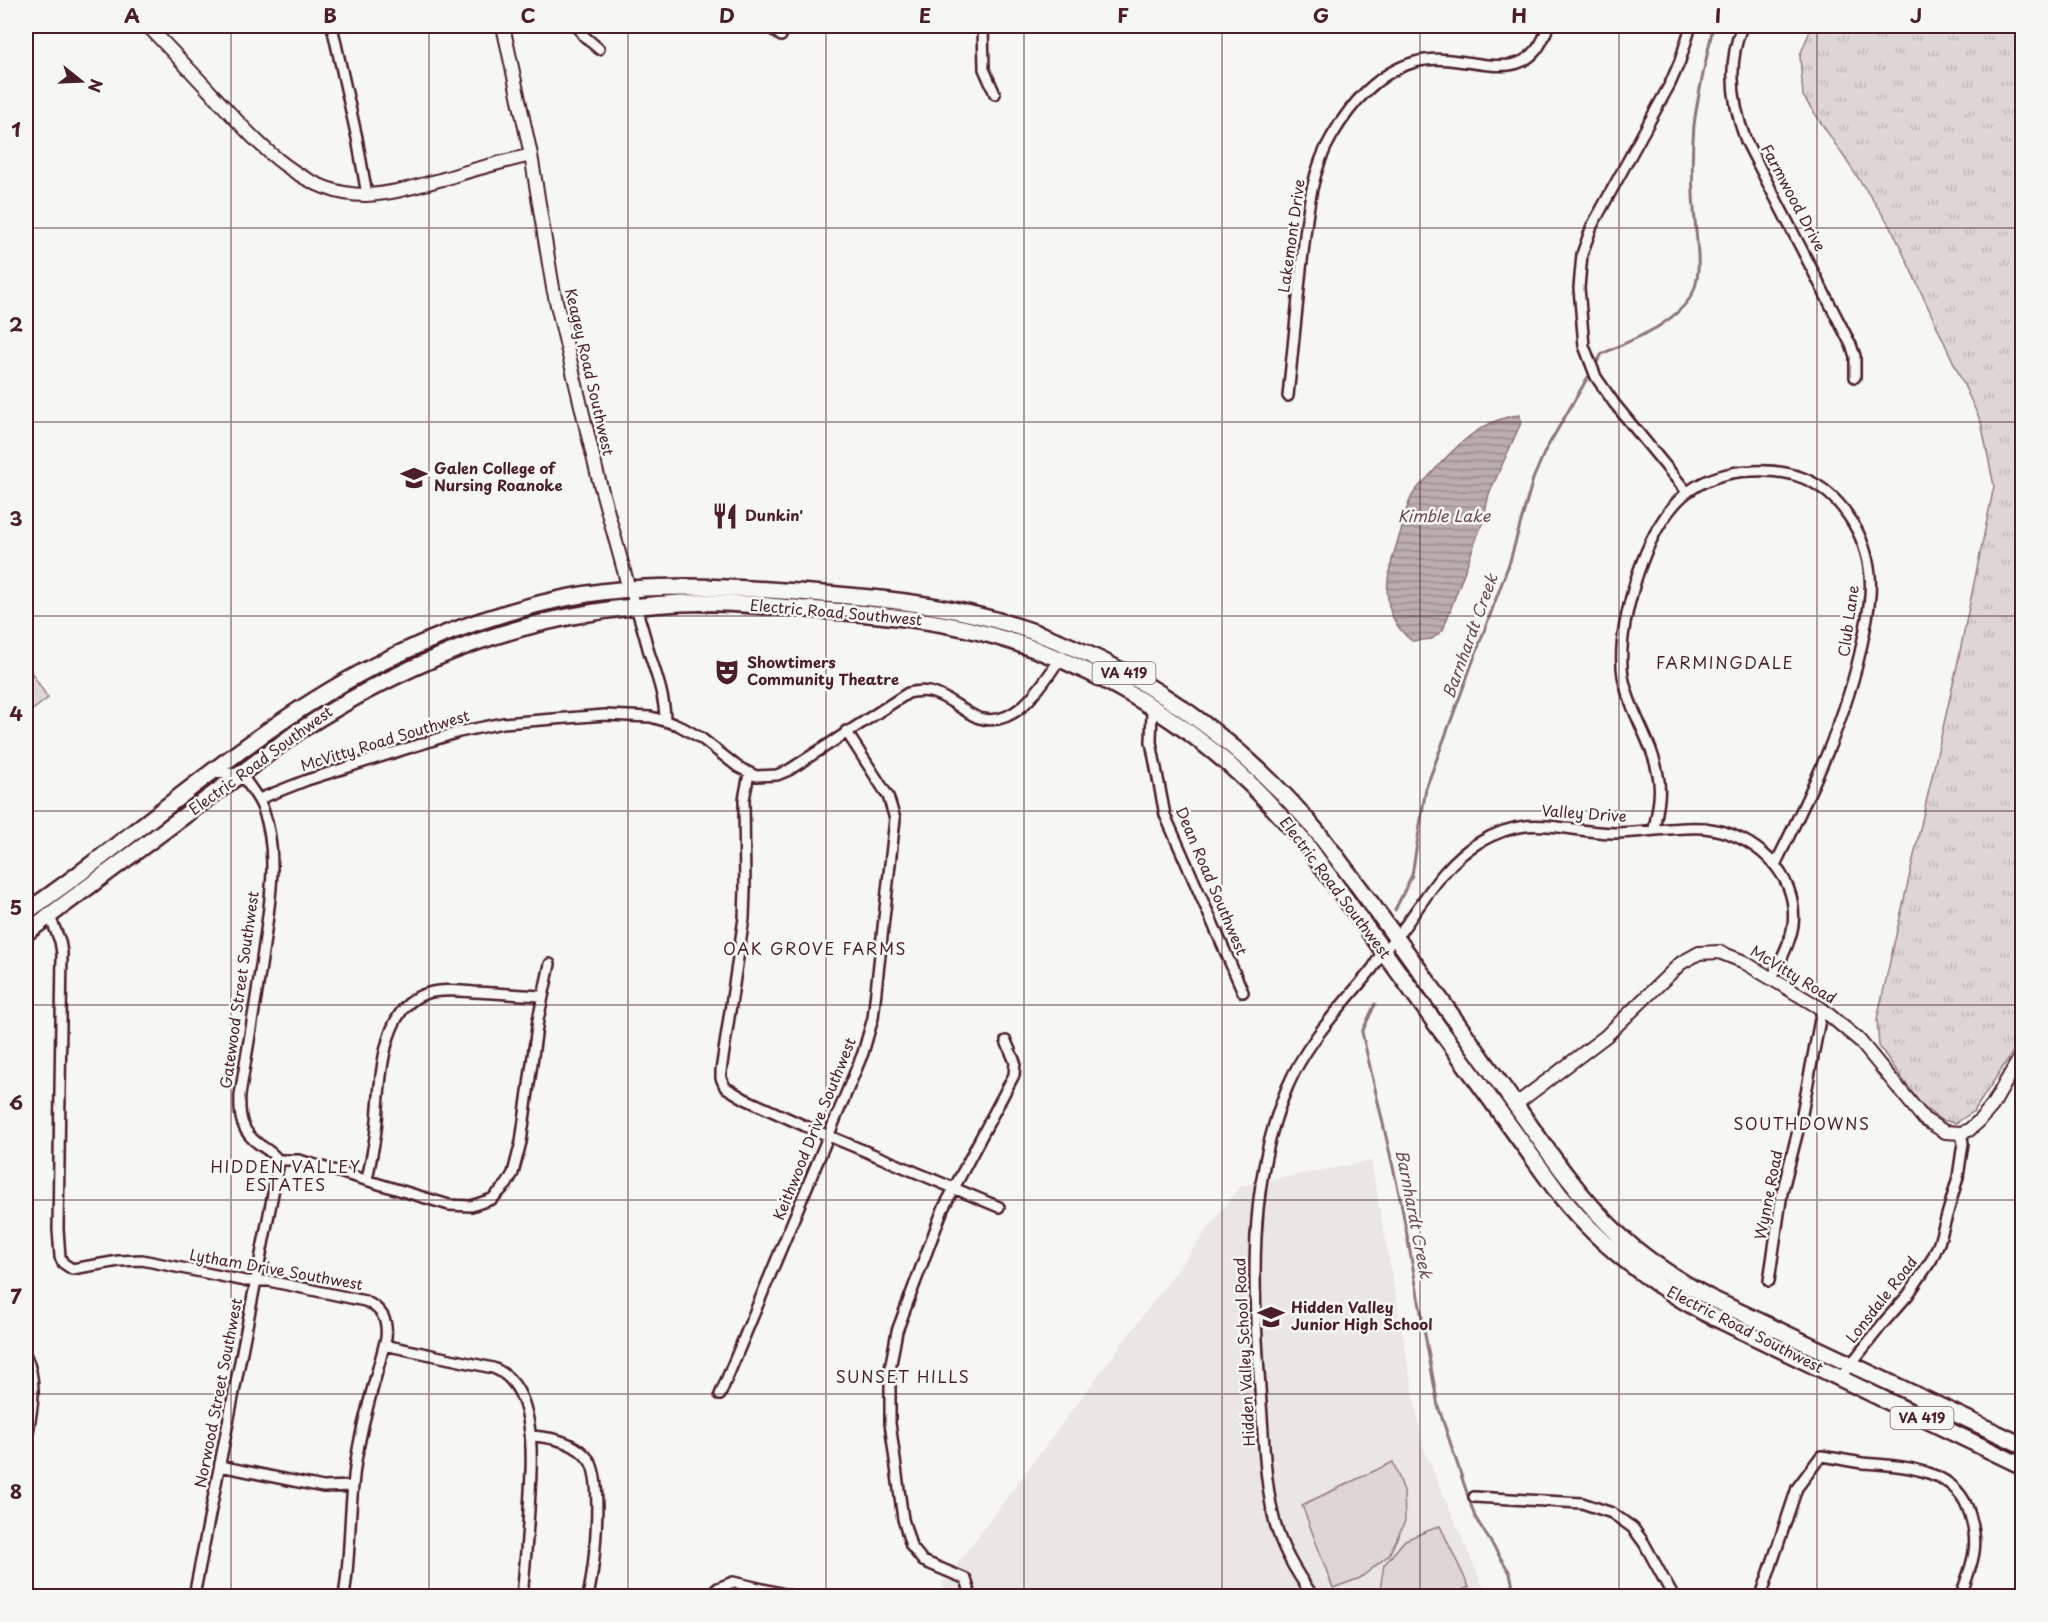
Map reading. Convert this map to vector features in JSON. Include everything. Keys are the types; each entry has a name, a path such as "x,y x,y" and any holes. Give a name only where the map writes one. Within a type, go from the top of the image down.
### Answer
{"main road":[{"name":"Electric Road Southwest","path":"26,912 211,772 317,698 352,677 422,643 522,609 568,598 629,589 732,588 919,603 1005,623 1089,655 1163,696 1227,742 1259,770 1319,834 1397,937 1579,1192 1619,1235 1640,1253 1683,1283 1710,1298 2022,1445"},
{"name":"Electric Road Southwest","path":"26,933 296,733 335,707 432,658 494,635 574,615 636,606 710,603 878,614 963,628 1060,659 1120,689 1184,729 1216,754 1270,804 1305,843 1559,1194 1607,1246 1648,1279 1712,1317 2022,1467"}],"street":[{"path":"148,26 243,127 288,167 320,186 351,194 367,195 416,187 531,155"},
{"path":"332,26 367,195"},
{"name":"Keagey Road Southwest","path":"503,26 531,155 553,288 597,472 629,589 664,702 666,720"},
{"path":"577,26 584,36 599,49"},
{"path":"768,26 781,36"},
{"path":"983,26 984,69 995,94"},
{"name":"Lakemont Drive","path":"1288,396 1312,188 1322,155 1346,115 1359,99 1381,80 1401,67 1415,62 1444,58 1502,66 1525,61 1541,45 1548,26"},
{"path":"1687,492 1596,377 1584,346 1579,288 1582,254 1592,226 1670,84 1691,26"},
{"name":"Farmwood Drive","path":"1742,26 1733,65 1735,104 1739,121 1755,159 1851,345 1856,365 1855,377"},
{"name":"Club Lane","path":"1654,829 1660,789 1659,776 1649,744 1625,685 1622,665 1624,635 1637,578 1645,555 1664,518 1687,492 1715,477 1764,470 1802,477 1824,490 1840,505 1859,535 1868,562 1870,578 1865,627 1850,693 1827,754 1775,865"},
{"path":"999,1207 829,1136 745,1099 725,1087 721,1078 744,918 744,799 748,774 766,777 789,770 898,697 918,690 935,692 976,717 995,720 1017,710 1034,695 1060,659"},
{"name":"Dean Road Southwest","path":"1152,709 1152,752 1165,815 1243,992"},
{"name":"McVitty Road Southwest","path":"259,800 307,780 438,737 489,725 605,715 666,720 701,738 748,774"},
{"name":"Keithwood Drive Southwest","path":"720,1395 863,1053 873,1018 895,827 888,796 846,732"},
{"path":"211,772 241,774"},
{"name":"Gatewood Street Southwest","path":"241,774 264,811 272,857 271,895 239,1109 241,1122 247,1135 274,1154 278,1160"},
{"name":"Valley Drive","path":"1383,951 1397,937 1448,869 1474,846 1499,833 1518,827 1536,825 1555,825 1608,832 1703,828 1730,835 1760,850 1775,865 1790,890 1793,914 1789,940 1772,978"},
{"name":"Lytham Drive Southwest","path":"50,917 60,941 62,953 58,1229 60,1257 63,1263 72,1269 119,1261 142,1260 245,1281 269,1281 365,1301 374,1305 384,1315 387,1322 384,1345 357,1457 353,1486 350,1553 344,1596"},
{"name":"Hidden Valley School Road","path":"1313,1596 1282,1544 1275,1524 1270,1495 1257,1348 1254,1277 1259,1198 1270,1138 1279,1108 1296,1070 1310,1044 1374,966 1383,951"},
{"name":"McVitty Road","path":"1515,1105 1606,1036 1673,969 1691,956 1709,951 1719,952 1742,962 1822,1009 1859,1040 1924,1119 1945,1131 1961,1133"},
{"path":"278,1160 299,1160 449,1205 482,1203 501,1191 513,1173 518,1160 550,964"},
{"path":"367,1180 376,1133 384,1054 393,1027 408,1004 426,993 445,990 543,996"},
{"name":"Wynne Road","path":"1769,1281 1782,1193 1801,1119 1822,1009"},
{"path":"967,1596 969,1589 966,1579 923,1561 911,1546 903,1519 890,1423 890,1369 897,1331 914,1282 953,1188 1014,1075 1015,1062 1006,1041"},
{"path":"1961,1133 1969,1130 1992,1106 2022,1054"},
{"name":"Lonsdale Road","path":"1840,1378 1908,1295 1932,1259 1939,1244 1958,1177 1963,1143 1961,1133"},
{"name":"Norwood Street Southwest","path":"194,1596 278,1160"},
{"path":"384,1345 501,1371 520,1393 531,1436 531,1480 522,1596"},
{"path":"26,1356 33,1380 34,1394 26,1443"},
{"path":"531,1436 551,1438 570,1444 586,1456 594,1471 596,1511 593,1563 588,1596"},
{"path":"1761,1596 1797,1488 1821,1456 1910,1467 1925,1471 1950,1483 1958,1491 1969,1509 1975,1541 1974,1554 1961,1596"},
{"path":"220,1466 323,1486 353,1486"},
{"path":"1474,1497 1582,1503 1612,1513 1623,1519 1639,1535 1673,1596"},
{"path":"709,1596 718,1588 733,1582 774,1594 793,1596"}],"shaded area":[{"name":"Hidden Valley Junior High School","path":"1371,1161 1423,1447 1487,1596 942,1596 943,1583 1240,1186"}],"green space":[{"path":"1812,26 2022,26 2022,1038 1974,1111 1956,1123 1941,1120 1921,1105 1879,1046 1877,1019 1957,666 1994,486 1981,422 1891,227 1803,96 1800,55"},
{"path":"26,664 48,698 26,715"},
{"path":"1393,1462 1404,1491 1405,1521 1389,1555 1360,1578 1333,1588 1302,1505"},
{"path":"1440,1526 1469,1587 1450,1596 1379,1596 1384,1565 1405,1540"}],"water":[{"name":"Kimble Lake","path":"1520,415 1521,423 1489,494 1483,521 1443,630 1432,639 1412,641 1392,617 1387,589 1392,560 1410,500 1439,465 1469,436 1493,422"}],"waterway":[{"name":"Barnhardt Creek","path":"1597,362 1602,354 1650,331 1672,317 1682,308 1694,291 1698,248 1692,151 1700,88 1713,26"},
{"name":"Barnhardt Creek","path":"1395,910 1412,875 1426,788 1510,561 1533,479 1545,451 1588,377"},
{"name":"Barnhardt Creek","path":"1375,1004 1362,1032 1401,1202 1438,1406 1475,1517 1510,1573 1515,1596"}],"place":[{"name":"Galen College of Nursing Roanoke","path":"414,478"},
{"name":"Dunkin'","path":"725,516"},
{"name":"Showtimers Community Theatre","path":"727,672"},
{"name":"Hidden Valley Junior High School","path":"1271,1317"}],"district":[{"name":"FARMINGDALE","path":"1725,663"},
{"name":"OAK GROVE FARMS","path":"815,949"},
{"name":"SOUTHDOWNS","path":"1802,1124"},
{"name":"HIDDEN VALLEY ESTATES","path":"286,1176"},
{"name":"SUNSET HILLS","path":"903,1377"}]}
